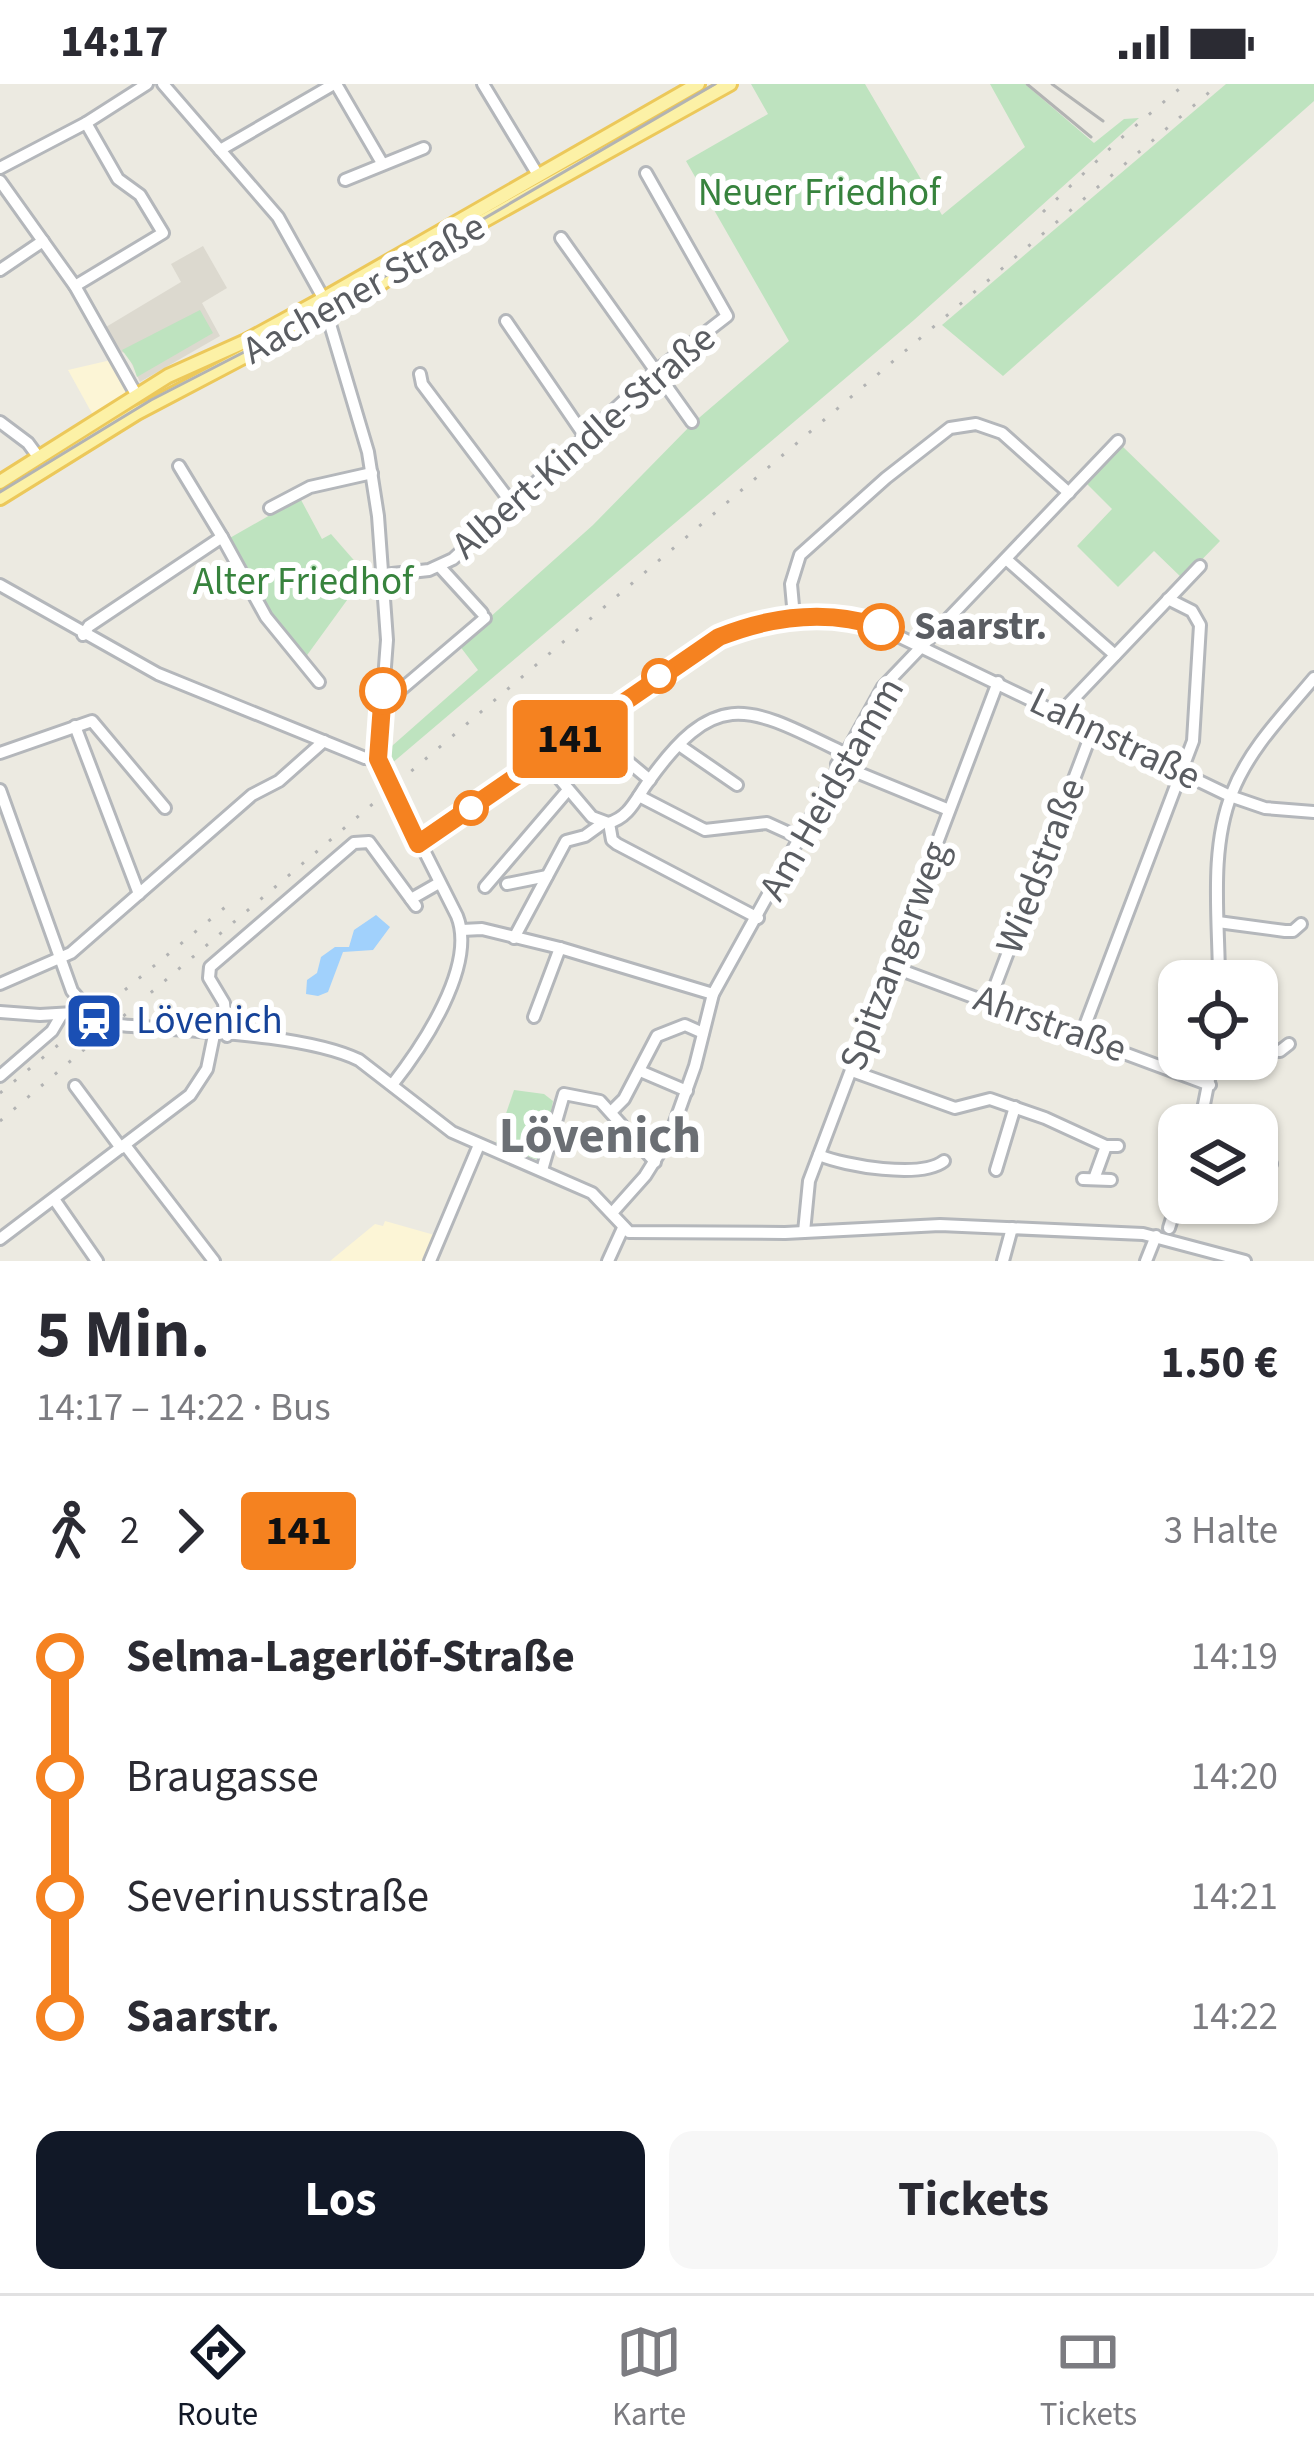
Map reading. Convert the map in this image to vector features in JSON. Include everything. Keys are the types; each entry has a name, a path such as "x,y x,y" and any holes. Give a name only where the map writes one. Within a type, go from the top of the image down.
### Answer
{"main road":[{"name":"Aachener Straße","path":"0,482 183,368 246,341 323,299 698,84"},
{"name":"Aachener Straße","path":"0,498 137,412 360,299 429,251 722,87"},
{"path":"538,175 553,184"},
{"path":"530,196 539,183 538,175"}],"street":[{"path":"0,168 147,84"},
{"path":"163,84 291,235 323,299 372,473 387,640 378,759 462,930 463,946 435,1026 392,1085"},
{"path":"220,150 335,84 382,163"},
{"path":"483,84 538,175"},
{"path":"75,286 163,233 140,195 118,178 86,123"},
{"path":"345,180 424,148"},
{"name":"Albert-Kindle-Straße","path":"383,575 440,567 656,371 727,316 646,173"},
{"path":"0,181 75,286 137,396"},
{"path":"561,238 692,422"},
{"path":"0,270 44,241"},
{"path":"506,321 586,438"},
{"path":"420,374 422,384 513,505"},
{"path":"0,422 28,442 39,458"},
{"path":"794,617 792,573 807,547 950,428 976,424 1002,433 1069,494"},
{"name":"Am Heidstamm","path":"612,1213 655,1162 687,1090 713,994 883,687 1118,441"},
{"path":"178,466 266,617 319,682"},
{"path":"270,508 310,487 372,473"},
{"path":"83,635 89,626 222,537"},
{"path":"1006,559 1115,655"},
{"path":"1061,712 1199,566"},
{"name":"Albert-Kindle-Straße","path":"382,700 392,698 483,615 440,567"},
{"path":"0,585 158,674 365,758 378,759"},
{"path":"1081,1036 1195,730 1200,625 1192,611 1168,599"},
{"name":"Lahnstraße","path":"418,844 719,637 794,617 833,616 873,624 1230,796 1265,808 1314,812"},
{"path":"1219,960 1219,859 1230,796 1251,756 1314,678"},
{"name":"Spitzangerweg","path":"804,1232 807,1192 819,1155 998,682"},
{"path":"514,938 568,839 585,836 625,815 679,745 711,719 748,712 776,719 840,758 950,810"},
{"path":"0,753 86,721 98,724 165,808"},
{"path":"75,726 139,894"},
{"name":"Wiedstraße","path":"989,1002 1093,729"},
{"path":"0,984 61,961 252,795 279,781 324,741"},
{"path":"679,745 737,784"},
{"path":"605,752 620,755 650,780"},
{"path":"542,758 592,817 606,823 617,844 758,918"},
{"path":"0,790 61,961 76,997 90,1012 103,1021 341,1052 359,1060 444,1127 592,1193 633,1233 804,1232 912,1225 1012,1228 1156,1236 1245,1261"},
{"path":"485,886 568,790"},
{"path":"639,796 699,828 767,823 800,838"},
{"path":"0,1239 190,1095 220,1035 224,1003 208,978 210,967 354,843 369,842 414,903 439,884"},
{"path":"507,884 547,876"},
{"path":"1218,922 1285,931 1300,924"},
{"path":"462,930 482,929 560,948 713,994"},
{"path":"534,1017 560,948"},
{"name":"Ahrstraße","path":"890,966 1210,1085"},
{"path":"0,1076 52,1031 76,997"},
{"path":"0,1012 90,1012"},
{"path":"40,1015 46,1028 42,1040"},
{"path":"611,1112 624,1099 658,1036 685,1025 703,1033"},
{"path":"1278,1051 1289,1044"},
{"path":"852,1071 955,1108 990,1100 1015,1107 1112,1146 1089,1179 1111,1180"},
{"path":"640,1072 687,1090"},
{"path":"1205,1104 1211,1080"},
{"path":"75,1086 214,1261"},
{"path":"542,1170 562,1096 596,1099 655,1162"},
{"path":"996,1170 1015,1107"},
{"path":"437,1259 479,1144"},
{"path":"819,1155 846,1165 931,1169 944,1161"},
{"path":"54,1199 98,1261"},
{"path":"1169,1228 1170,1224"},
{"path":"608,1261 623,1228"},
{"path":"1003,1261 1012,1228"},
{"path":"1146,1261 1156,1236"}],"shaded area":[{"path":"203,246 227,288 202,303 220,336 140,382 127,353 120,352 106,327 181,282 171,264"},
{"path":"111,360 128,394 94,417 68,370"},
{"path":"385,1221 438,1236 422,1261 330,1261 375,1224 383,1226"}],"green space":[{"name":"Neuer Friedhof","path":"751,84 865,84 942,215 1025,147 990,84 1025,84 1094,143 1124,119 1139,118 914,320 391,764 384,753 478,670 459,645 593,525 693,423 789,341 686,161 768,114"},
{"path":"1226,84 1314,84 1314,101 1003,376 942,325"},
{"path":"200,310 213,333 137,377 122,350"},
{"path":"1121,445 1220,541 1183,579 1154,551 1118,587 1077,546 1112,509 1085,482"},
{"name":"Alter Friedhof","path":"300,498 322,539 331,534 366,574 305,658 270,617 228,539"},
{"path":"514,1090 544,1094 553,1101 544,1152 538,1160 495,1146"}],"water":[{"path":"376,915 390,927 373,950 343,952 328,992 306,994 307,980 317,973 321,957 335,947 349,947 354,930"}],"tram line":[{"path":"0,492 151,400 339,303 715,84"},
{"path":"1027,84 1091,137"},
{"path":"1052,84 1103,121"}],"railway":[{"path":"1043,212 1185,84"},
{"path":"0,1121 1219,84"},
{"path":"0,1093 229,904"}],"bus line":[{"name":"141","path":"383,691 378,759 418,844 719,637 794,617 833,616 881,627"}],"place":[{"name":"Saarstr.","path":"881,627"},
{"name":"Lövenich","path":"94,1021"}],"district":[{"name":"Lövenich","path":"600,1136"}]}
